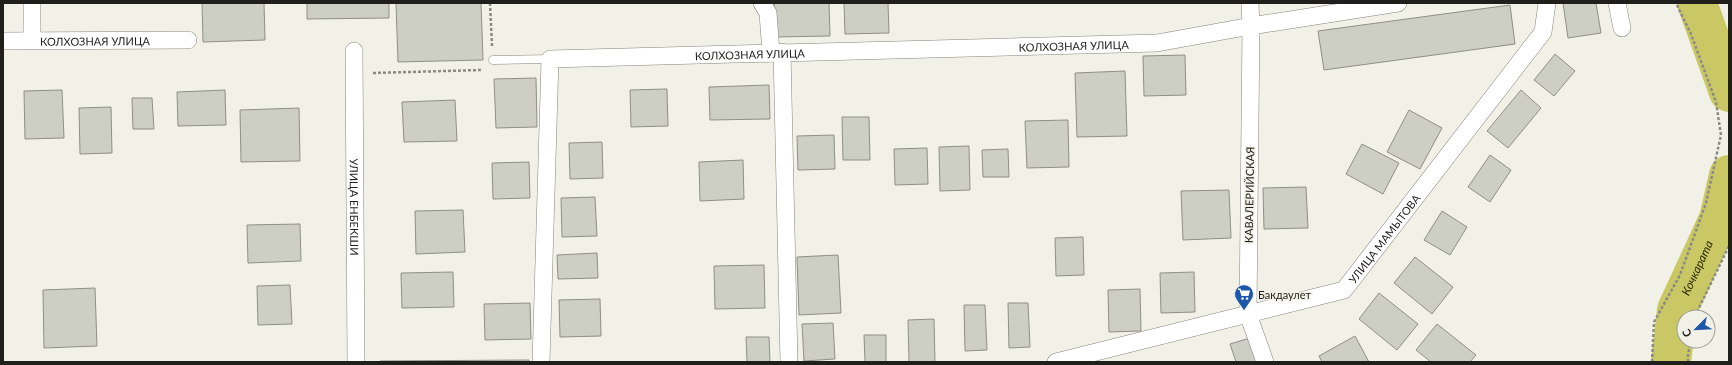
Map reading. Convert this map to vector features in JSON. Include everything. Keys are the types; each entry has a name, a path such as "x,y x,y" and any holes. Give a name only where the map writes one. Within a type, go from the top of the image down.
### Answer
{"street":[{"path":"32,3 32,40"},
{"path":"762,3 768,13 776,53 789,362"},
{"name":"КАВАЛЕРИЙСКАЯ","path":"1250,3 1248,314 1265,362"},
{"name":"КОЛХОЗНАЯ УЛИЦА","path":"550,59 1158,43 1251,26 1398,3"},
{"name":"УЛИЦА МАМЫТОВА","path":"1056,362 1344,290 1543,32 1546,3"},
{"path":"1617,3 1622,28"},
{"name":"КОЛХОЗНАЯ УЛИЦА","path":"3,41 188,40"},
{"name":"УЛИЦА ЕНБЕКШИ","path":"354,51 356,362"},
{"path":"542,362 550,59"}],"lane":[{"path":"493,60 550,59"}],"path":[{"path":"354,73 482,70 493,60 490,3"},
{"path":"1652,362 1654,322 1680,275 1706,203 1721,135 1716,102 1691,34 1676,3"},
{"path":"1698,309 1729,246"},
{"path":"1688,362 1689,349"}],"building":[{"path":"202,3 264,3 265,40 203,42"},
{"path":"307,3 389,3 389,18 307,19"},
{"path":"396,3 481,3 483,60 398,62"},
{"path":"774,3 829,3 830,36 775,37"},
{"path":"844,3 888,3 889,33 845,34"},
{"path":"1563,3 1596,3 1601,33 1568,38"},
{"path":"1510,5 1515,44 1324,70 1318,31"},
{"path":"1555,54 1575,71 1554,96 1534,80"},
{"path":"1185,55 1186,95 1144,96 1143,56"},
{"path":"1125,71 1127,136 1077,137 1075,73"},
{"path":"536,78 537,127 496,128 494,79"},
{"path":"769,85 770,119 710,120 709,87"},
{"path":"667,89 668,126 631,127 630,90"},
{"path":"62,90 64,138 25,139 24,91"},
{"path":"225,90 226,125 178,126 177,92"},
{"path":"1521,90 1541,108 1508,148 1487,131"},
{"path":"132,98 152,98 154,129 133,129"},
{"path":"455,100 457,141 404,142 402,102"},
{"path":"111,107 112,153 80,154 79,108"},
{"path":"299,108 300,161 241,162 240,110"},
{"path":"1409,110 1442,128 1420,169 1387,152"},
{"path":"842,117 869,117 870,160 843,160"},
{"path":"1068,120 1069,167 1027,168 1025,121"},
{"path":"834,135 835,169 798,170 797,136"},
{"path":"602,142 603,178 570,179 569,143"},
{"path":"1362,144 1399,163 1383,194 1346,174"},
{"path":"969,146 970,190 940,191 939,147"},
{"path":"927,148 928,184 895,185 894,149"},
{"path":"1008,149 1009,177 983,177 982,150"},
{"path":"1490,155 1511,170 1490,202 1468,187"},
{"path":"743,160 744,199 700,201 699,162"},
{"path":"529,162 530,198 493,199 492,163"},
{"path":"1306,187 1308,228 1264,229 1263,188"},
{"path":"1229,190 1231,238 1183,240 1181,191"},
{"path":"595,197 597,236 562,237 561,198"},
{"path":"463,210 465,252 416,254 415,211"},
{"path":"1442,211 1467,227 1450,255 1424,240"},
{"path":"300,224 301,261 248,263 247,225"},
{"path":"1083,237 1084,275 1056,276 1055,238"},
{"path":"597,253 598,278 558,279 557,255"},
{"path":"838,255 841,313 799,315 797,257"},
{"path":"1415,257 1453,287 1432,314 1394,283"},
{"path":"764,265 765,308 715,309 714,266"},
{"path":"453,272 454,307 402,308 401,273"},
{"path":"1194,272 1195,312 1161,313 1160,273"},
{"path":"290,285 292,324 258,325 257,286"},
{"path":"95,288 97,346 44,348 43,290"},
{"path":"1140,289 1141,331 1109,332 1108,290"},
{"path":"1379,293 1418,324 1397,350 1359,319"},
{"path":"600,299 601,336 560,337 559,300"},
{"path":"530,303 531,339 485,340 484,304"},
{"path":"1008,303 1028,303 1030,347 1009,348"},
{"path":"964,305 985,305 987,350 965,351"},
{"path":"934,319 935,362 909,362 908,320"},
{"path":"833,323 835,359 804,361 802,324"},
{"path":"1437,324 1476,355 1470,362 1431,362 1416,350"},
{"path":"864,335 886,335 886,362 865,362"},
{"path":"1355,336 1369,362 1322,362 1319,356"},
{"path":"746,337 769,337 770,362 747,362"},
{"path":"1250,338 1257,362 1236,362 1230,344"},
{"path":"529,360 529,362 380,362 380,361"}],"waterway":[{"name":"Кочкарата","path":"1697,3 1729,92"},
{"name":"Кочкарата","path":"1671,362 1677,310 1719,219 1729,175"}],"place":[{"name":"Бакдаулет","path":"1244,311"}]}
